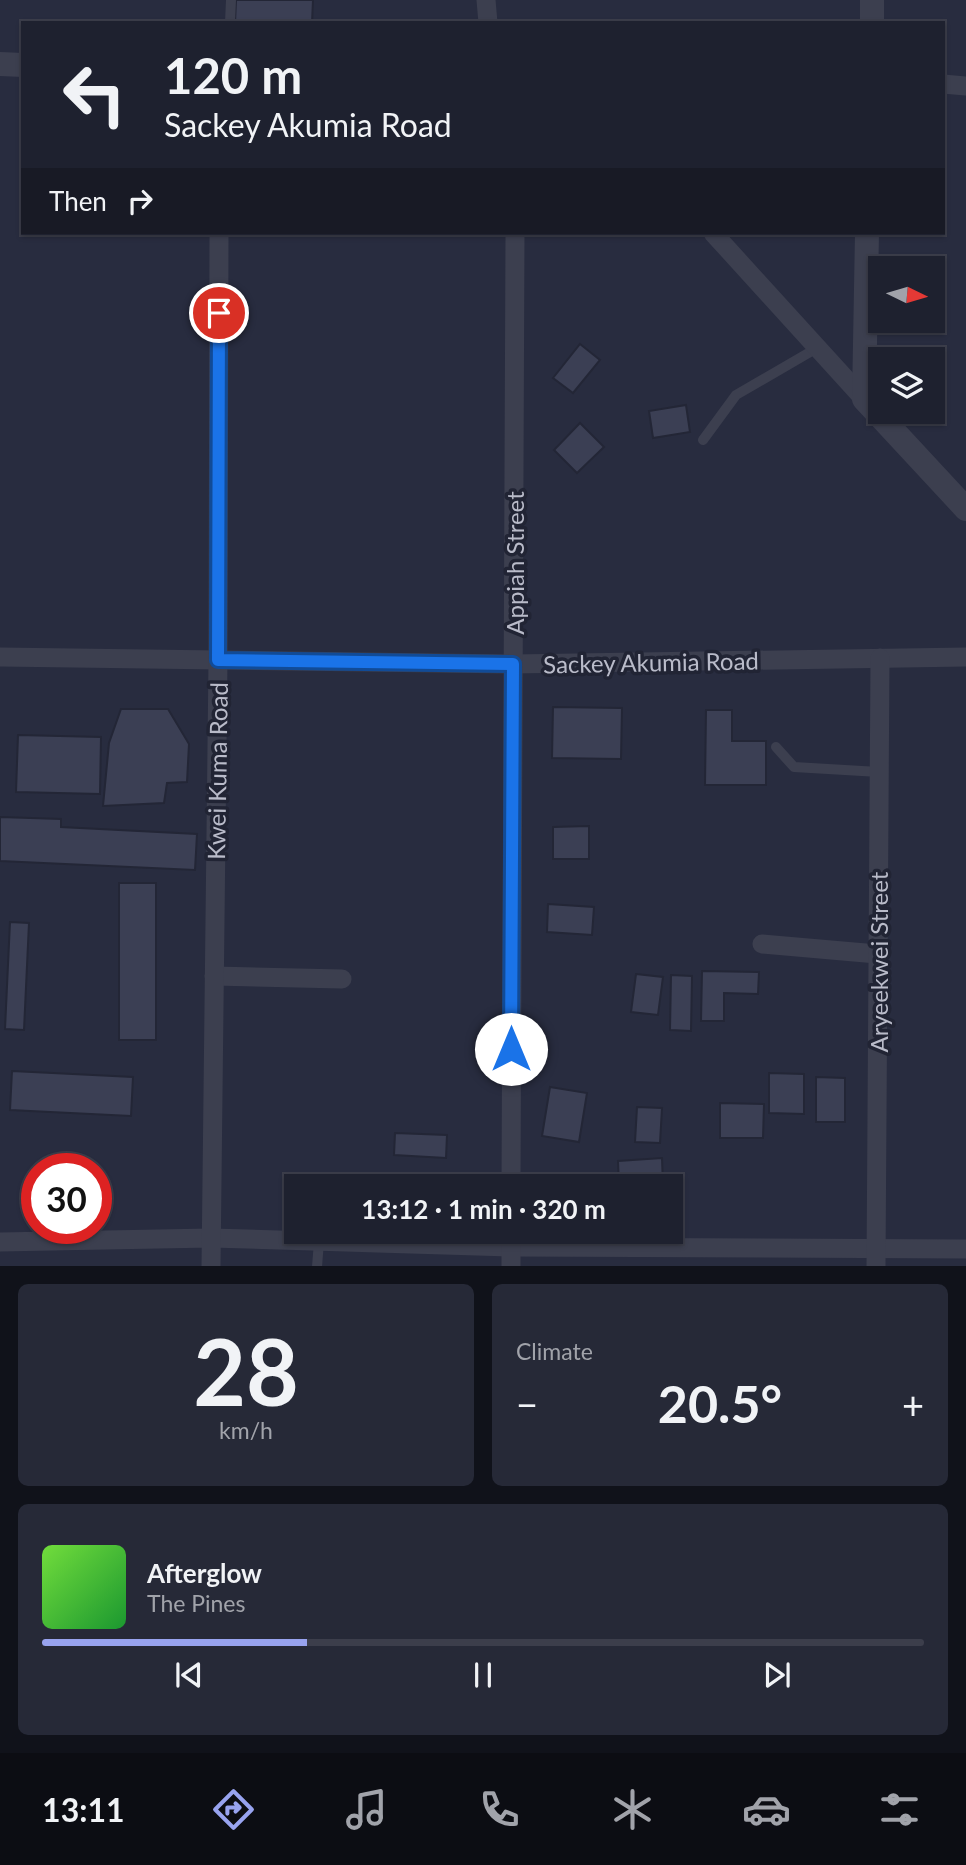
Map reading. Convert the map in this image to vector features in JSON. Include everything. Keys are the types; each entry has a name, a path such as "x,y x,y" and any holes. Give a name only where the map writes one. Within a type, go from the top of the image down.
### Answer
{"street":[{"path":"486,0 488,21"},
{"path":"872,0 872,21"},
{"path":"0,64 21,65"},
{"path":"945,84 966,86"},
{"name":"Kwei Kuma Road","path":"211,1266 218,660 219,235"},
{"name":"Appiah Street","path":"511,1174 515,235"},
{"path":"864,399 867,235"},
{"path":"722,237 817,348 966,509"},
{"name":"Sackey Akumia Road","path":"0,657 513,664 966,657"},
{"name":"Aryeekwei Street","path":"876,1258 880,658"},
{"path":"762,944 877,954"},
{"path":"214,976 342,979"},
{"path":"0,1242 211,1238 284,1240"},
{"path":"391,1244 876,1258 966,1249"}],"lane":[{"path":"230,21 231,0"},
{"path":"703,440 736,395 817,348"},
{"path":"776,747 794,767 879,772"},
{"path":"317,1266 319,1244"}],"building":[{"path":"236,0 313,0 312,21 235,21"},
{"path":"580,344 600,360 573,393 553,378"},
{"path":"686,405 690,432 653,438 649,411"},
{"path":"580,423 604,447 577,473 554,450"},
{"path":"553,707 622,708 621,759 552,758"},
{"path":"121,709 168,709 189,744 187,782 167,783 164,803 103,806 109,743"},
{"path":"706,710 732,710 732,741 766,741 766,785 705,785"},
{"path":"18,735 101,737 100,794 16,792"},
{"path":"0,817 61,819 61,827 197,834 195,870 0,861"},
{"path":"589,826 589,859 553,859 553,827"},
{"path":"119,883 156,883 156,1040 119,1040"},
{"path":"548,904 594,907 592,935 547,932"},
{"path":"10,922 29,923 24,1030 5,1029"},
{"path":"702,971 759,972 758,994 724,993 724,1021 701,1021"},
{"path":"636,974 663,977 658,1015 631,1012"},
{"path":"671,975 692,976 691,1031 670,1030"},
{"path":"12,1071 133,1077 131,1116 10,1110"},
{"path":"769,1073 804,1074 804,1114 769,1113"},
{"path":"816,1077 845,1078 845,1122 816,1122"},
{"path":"550,1087 587,1093 579,1142 542,1136"},
{"path":"720,1103 764,1104 763,1138 720,1138"},
{"path":"637,1107 662,1108 660,1143 635,1142"},
{"path":"395,1133 447,1135 446,1158 394,1155"},
{"path":"662,1158 663,1174 619,1174 618,1161"}],"route":[{"path":"219,313 218,660 513,664 511,1049"}]}
